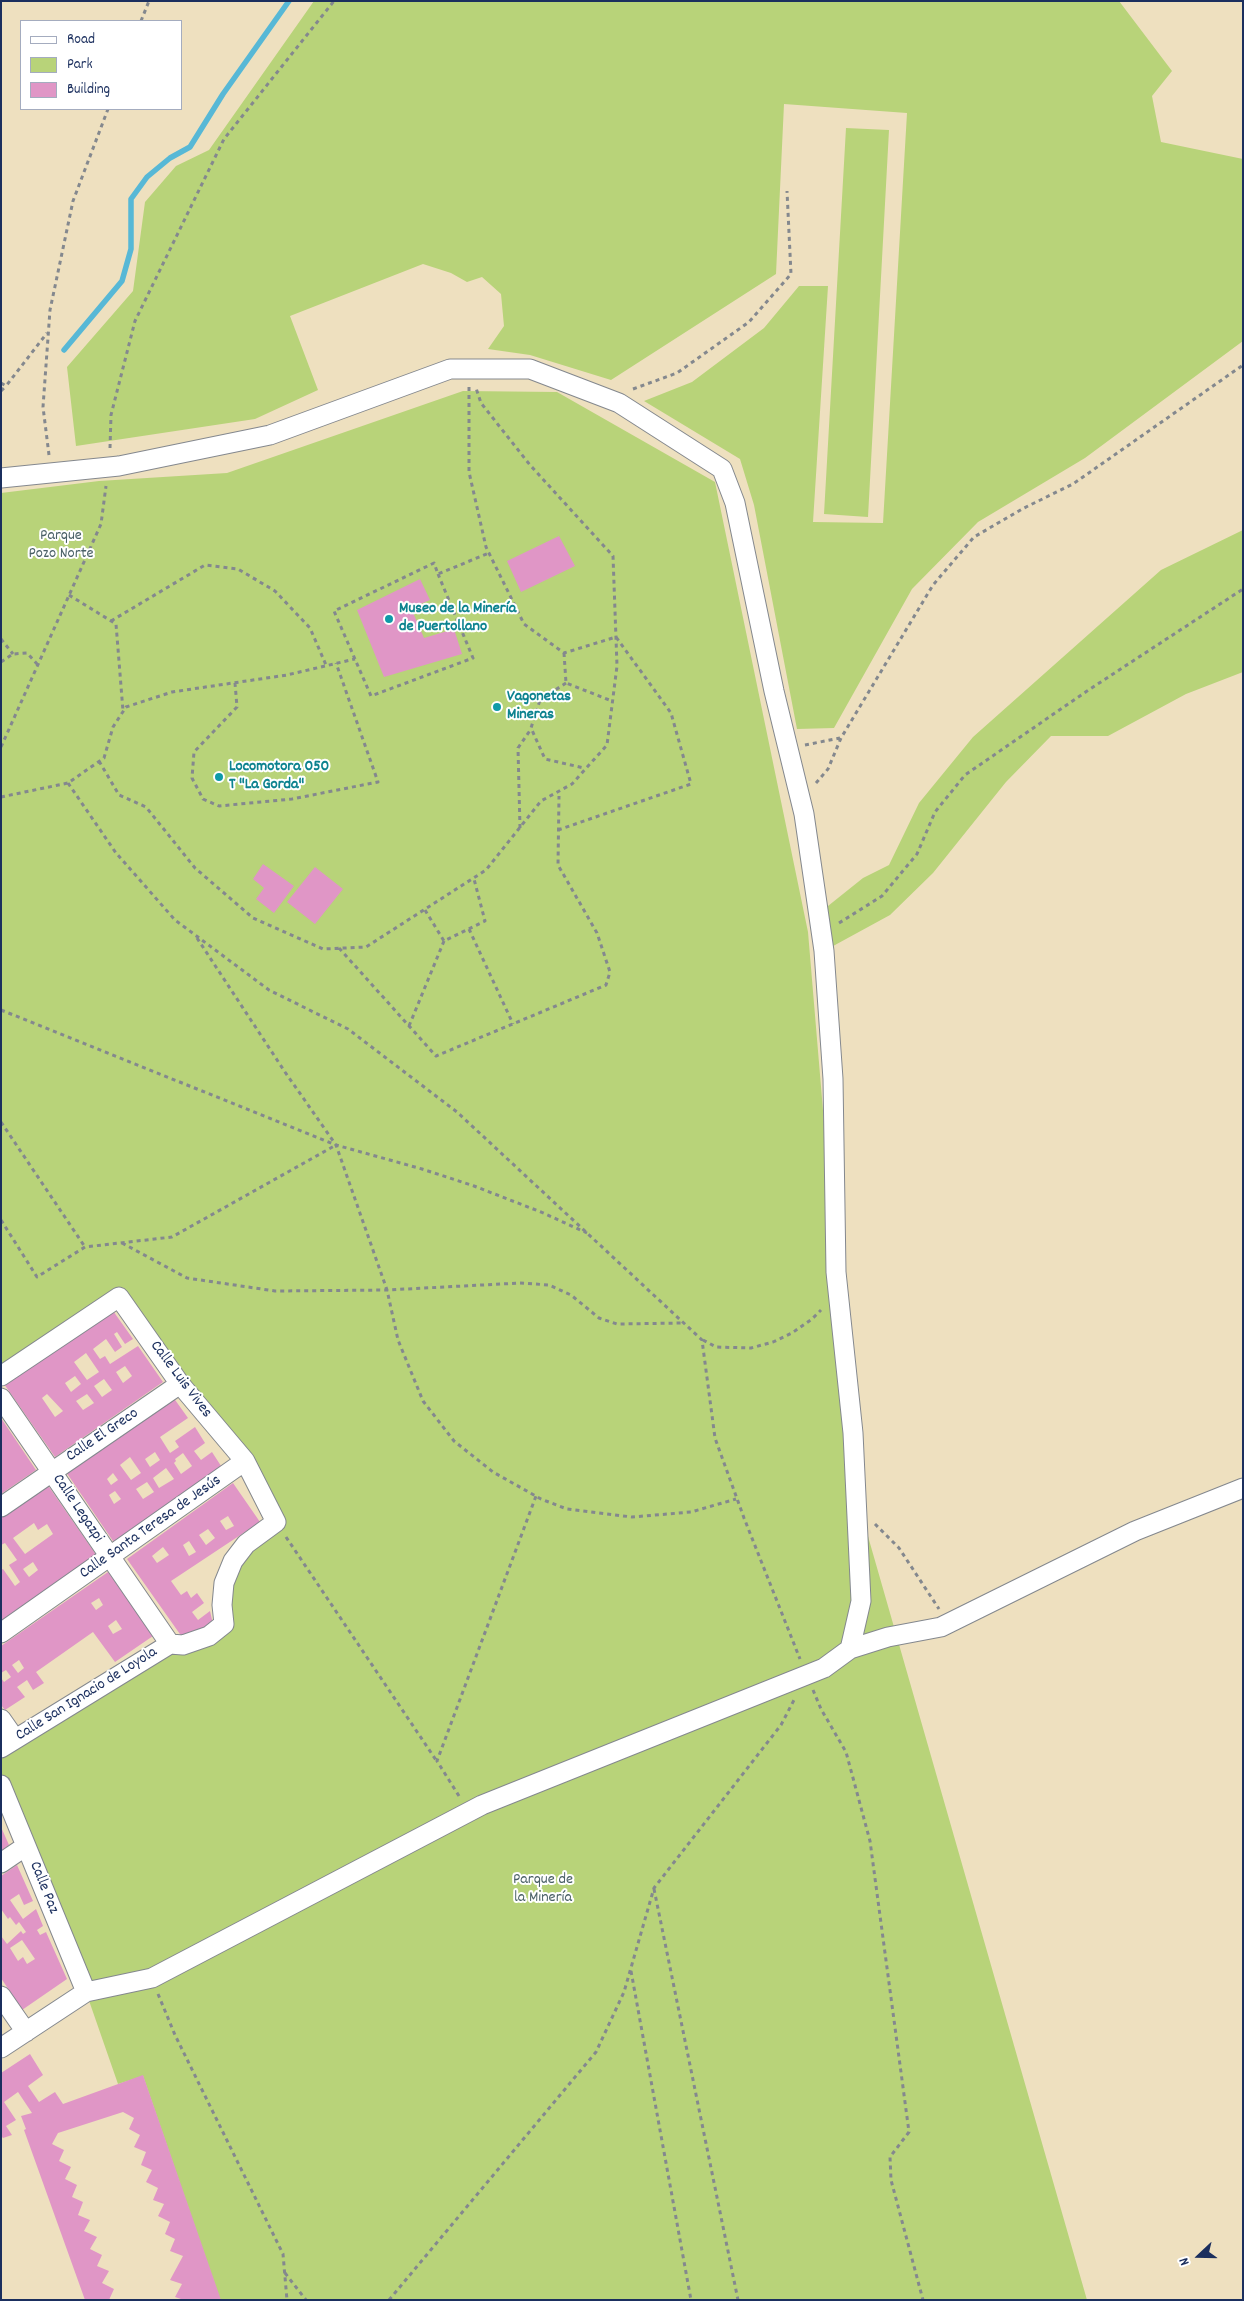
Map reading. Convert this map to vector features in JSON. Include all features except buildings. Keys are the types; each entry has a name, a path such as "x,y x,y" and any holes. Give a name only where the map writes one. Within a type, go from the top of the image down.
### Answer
{"street":[{"path":"1,478 109,467 270,436 450,369 530,369 619,402 722,469 735,503 801,801 821,934 833,1079 836,1262 853,1433 862,1601 850,1649"},
{"name":"Calle Luis Vives","path":"1,1376 119,1297 180,1384 245,1461"},
{"name":"Calle El Greco","path":"1,1507 180,1384"},
{"name":"Calle Legazpi","path":"1,1398 170,1644"},
{"path":"245,1461 276,1522"},
{"name":"Calle Santa Teresa de Jesús","path":"1,1633 110,1558 245,1461"},
{"path":"1,2048 86,1992 152,1978 468,1812 824,1668 850,1649 888,1637 940,1627 1136,1531 1243,1488"},
{"name":"Calle San Ignacio de Loyola","path":"8,1744 170,1644 183,1644 209,1636 224,1624 222,1605 224,1583 233,1561 246,1544 276,1522"},
{"path":"1,1719 8,1744"},
{"name":"Calle Paz","path":"1,1785 86,1992"},
{"path":"1,1863 26,1846"},
{"path":"1,1996 26,2032"}],"path":[{"path":"141,20 149,1"},
{"path":"1,747 100,524 109,467 111,415 135,321 224,139 334,1"},
{"path":"52,473 43,407 50,310 73,201 108,110"},
{"path":"606,398 677,374 749,322 767,302 791,274 787,191"},
{"path":"1,391 48,333"},
{"path":"801,801 828,769 841,738 933,584 974,537 1024,508 1073,484 1243,365"},
{"path":"469,369 469,472 489,553 524,624 564,653"},
{"path":"99,762 119,795 146,807 195,868 253,918 323,949 366,946 474,879 486,870 541,801 572,784 607,745 617,666 613,556 536,471 481,403 469,369"},
{"path":"1,383 6,386"},
{"path":"438,574 489,553"},
{"path":"434,563 438,574 473,658 371,696 334,611 434,563"},
{"path":"111,621 205,565 238,569 276,591 310,628 326,665"},
{"path":"821,934 882,896 917,854 935,812 965,775 1088,690 1243,589"},
{"path":"69,595 116,624 123,711"},
{"path":"564,653 616,637"},
{"path":"558,830 691,784 671,713 616,637"},
{"path":"1,639 13,654"},
{"path":"1,662 13,654 27,653 38,665"},
{"path":"564,653 566,683"},
{"path":"1,796 68,784 99,762 104,758 113,726 126,707 172,692 287,675 355,659"},
{"path":"235,683 237,707 194,752 192,778 203,799 219,806 292,799 378,782 336,663"},
{"path":"566,683 613,701"},
{"path":"520,828 518,748 531,728 540,700 566,683"},
{"path":"531,728 545,759 585,768"},
{"path":"788,749 841,738"},
{"path":"68,784 116,852 175,920 269,990 348,1029 457,1112 702,1340 716,1347 732,1348 751,1348 773,1342 812,1319 838,1291"},
{"path":"339,948 436,1056 606,985 610,972 597,933 558,865 559,796"},
{"path":"409,1026 444,941 485,921 474,879"},
{"path":"425,910 444,941"},
{"path":"469,929 513,1024"},
{"path":"195,935 285,1072 336,1145 388,1290 398,1340 423,1401 454,1441 493,1472 536,1496 567,1509 632,1517 691,1512 736,1499"},
{"path":"1,1010 336,1145 422,1168 474,1186 541,1212 590,1235"},
{"path":"1,1122 85,1247"},
{"path":"1,1220 37,1277 85,1247 172,1237 336,1145"},
{"path":"122,1243 187,1278 275,1290 388,1290 520,1283 550,1285 571,1295 599,1318 617,1324 685,1323"},
{"path":"702,1340 715,1438 736,1499 821,1709 846,1752 870,1842 909,2132 890,2157 891,2180 923,2300"},
{"path":"437,1761 536,1496"},
{"path":"857,1514 878,1525 899,1548 938,1608 950,1622"},
{"path":"276,1522 437,1761 468,1812"},
{"path":"389,2300 596,2052 624,1992 654,1888 782,1725 807,1674"},
{"path":"654,1888 738,2300"},
{"path":"630,1969 691,2300"},
{"path":"152,1978 175,2035 283,2254 287,2300"},
{"path":"285,2273 306,2300"}],"green space":[{"path":"314,1 1119,1 1172,71 1152,96 1161,142 1243,159 1243,341 1085,458 978,522 912,589 834,728 797,729 754,505 740,459 644,401 692,382 764,328 799,286 828,286 813,522 883,523 907,113 784,104 776,274 611,380 530,355 488,349 504,326 501,294 482,277 467,282 451,273 423,264 290,316 318,390 255,419 76,446 67,367 133,291 145,202 176,166 209,150"},
{"path":"846,128 889,130 868,517 824,514"},
{"name":"Parque de la Minería","path":"463,391 557,392 715,482 808,932 855,1491 1087,2300 220,2300 143,2076 118,2084 86,1992 1,1785 1,1749 183,1645 216,1642 224,1624 224,1583 276,1522 119,1297 1,1376 1,493 99,481 227,473"},
{"path":"1243,530 1243,672 1186,694 1108,736 1051,736 1006,782 933,873 890,915 824,951 818,914 863,878 889,865 919,803 973,737 1161,570"}],"waterway":[{"path":"64,350 122,281 131,249 131,199 147,177 170,158 190,147 223,94 289,1"}],"place":[{"name":"Museo de la Minería de Puertollano","path":"389,619"},
{"name":"Vagonetas Mineras","path":"497,707"},
{"name":"Locomotora 050 T \"La Gorda\"","path":"219,777"}],"park label":[{"name":"Parque Pozo Norte","path":"61,546"}]}
